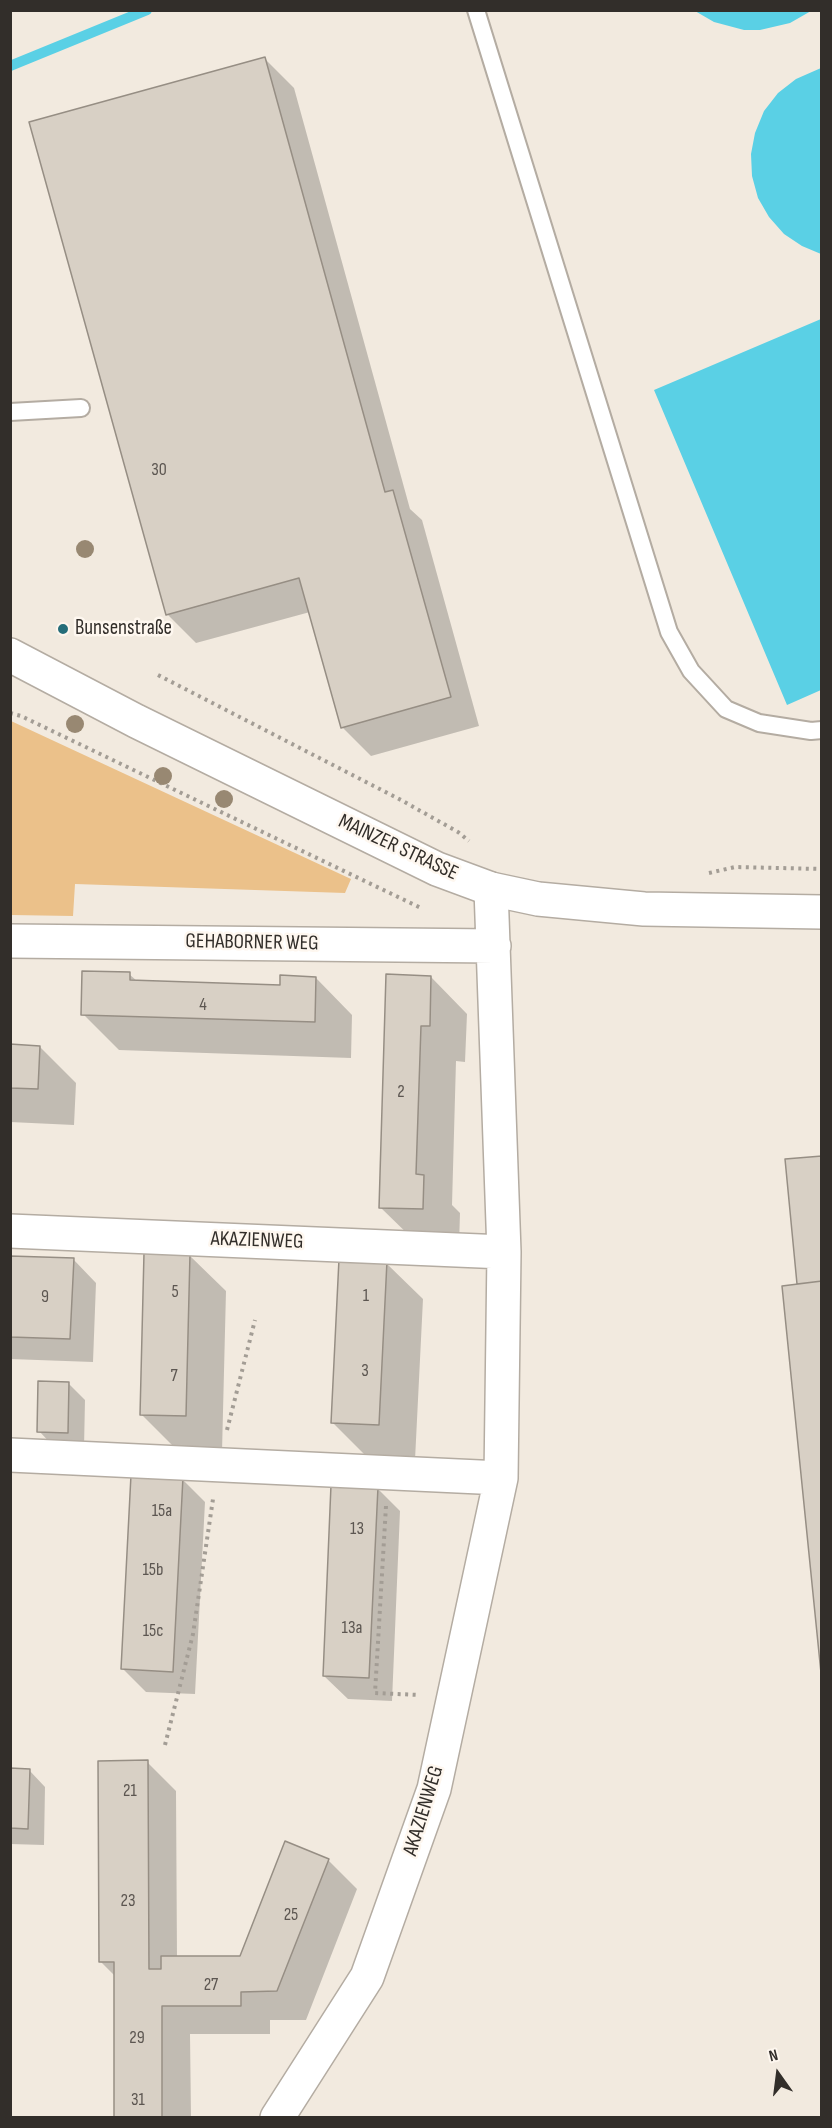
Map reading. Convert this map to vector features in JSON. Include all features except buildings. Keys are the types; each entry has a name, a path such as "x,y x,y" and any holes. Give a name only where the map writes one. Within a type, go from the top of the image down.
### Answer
{"street":[{"name":"MAINZER STRASSE","path":"18,662 437,869 491,889 538,899 644,909 822,912"},
{"name":"AKAZIENWEG","path":"277,2118 368,1977 434,1789 501,1478 504,1252 491,889"},
{"name":"GEHABORNER WEG","path":"10,940 494,946"},
{"name":"AKAZIENWEG","path":"10,1231 504,1252"},
{"path":"10,1455 501,1478"}],"lane":[{"path":"476,10 669,632 691,671 726,709 759,723 822,730"},
{"path":"10,412 81,408"}],"path":[{"path":"158,675 401,800 458,832 476,848"},
{"path":"10,713 21,716 418,908"},
{"path":"707,874 735,867 822,869"},
{"path":"165,1745 193,1634 218,1465 255,1320"},
{"path":"387,1472 375,1693 454,1696"}],"shaded area":[{"path":"11,721 351,879 345,893 75,884 73,916 11,915"}],"water":[{"path":"695,11 811,11 790,23 760,30 744,30 714,22"},
{"path":"822,68 821,254 802,246 784,234 769,217 758,198 752,176 751,154 755,133 764,111 778,93 796,79"},
{"path":"821,319 821,690 787,705 654,390"}],"waterway":[{"path":"10,66 147,10"}],"place":[{"name":"Bunsenstraße","path":"63,629"}]}
